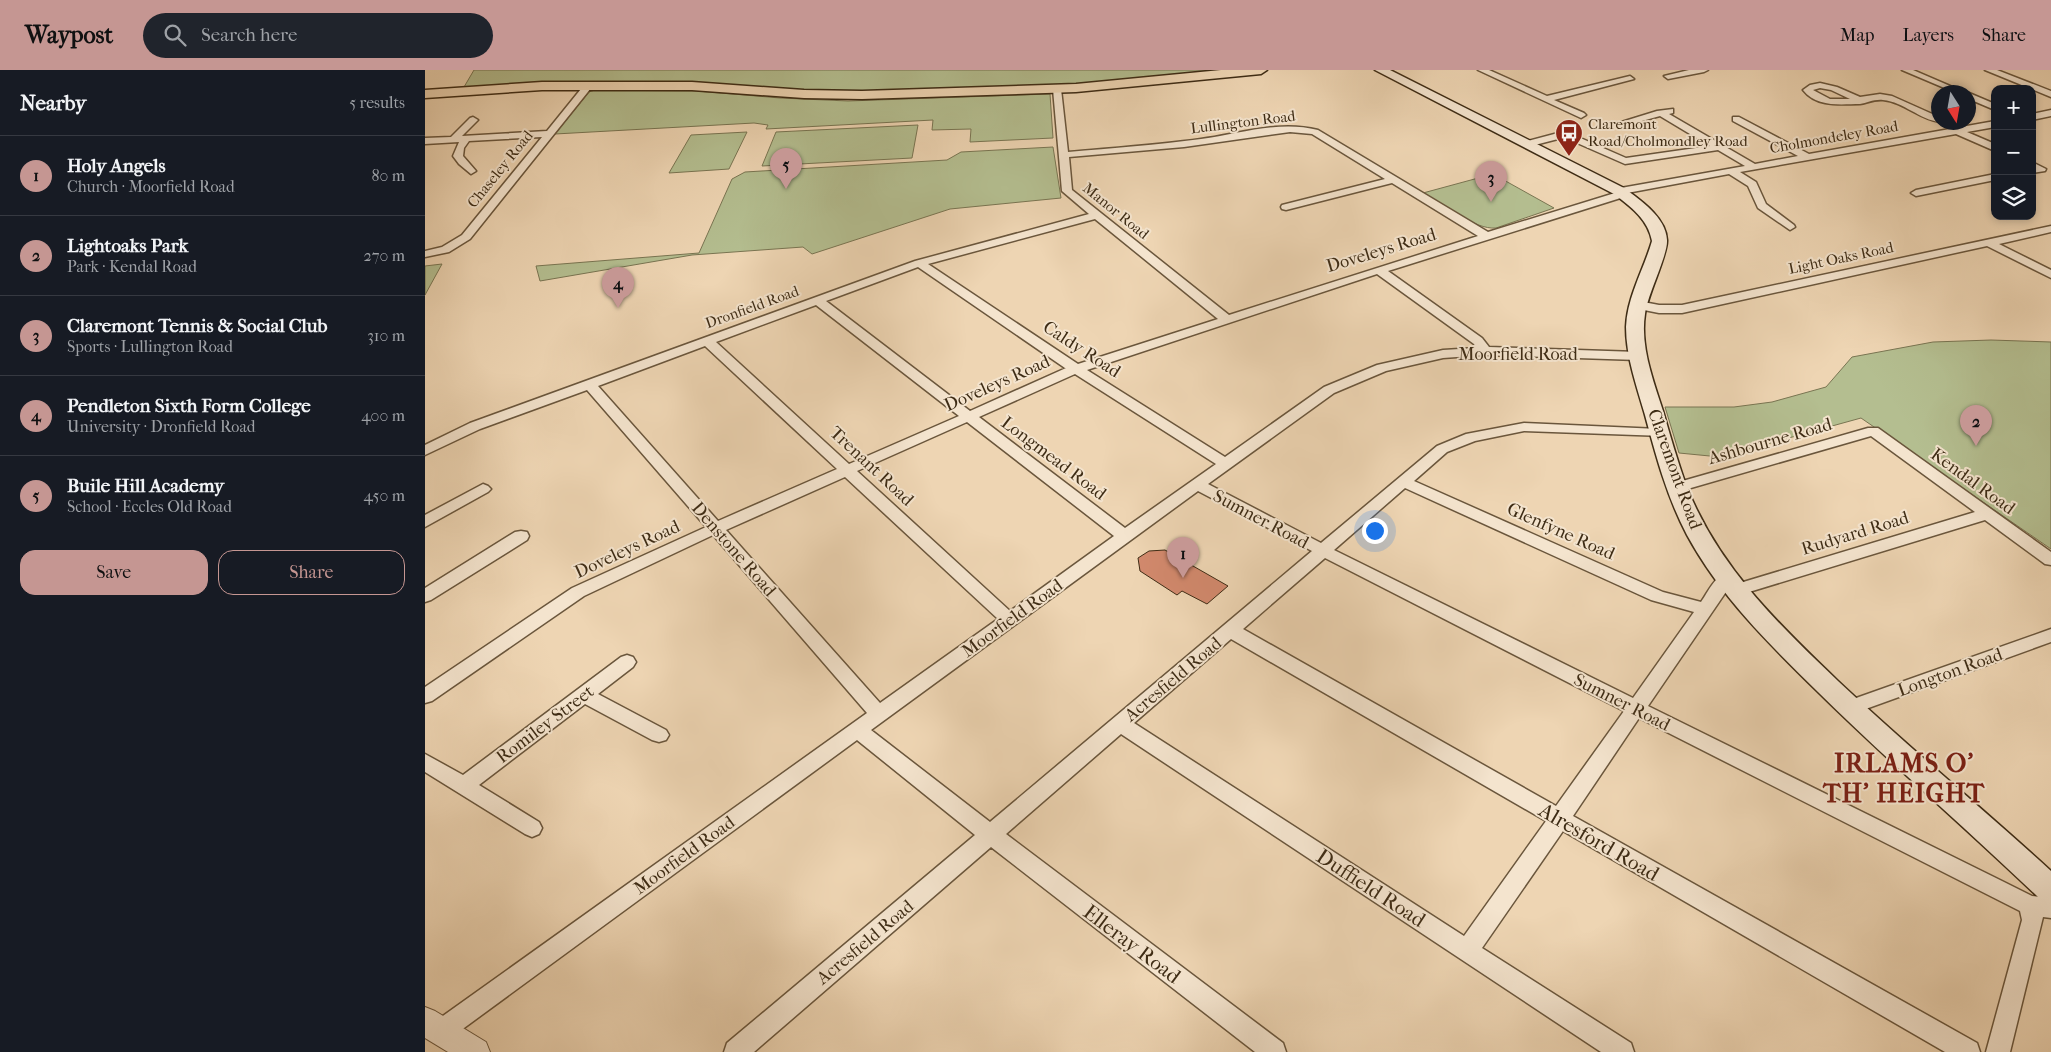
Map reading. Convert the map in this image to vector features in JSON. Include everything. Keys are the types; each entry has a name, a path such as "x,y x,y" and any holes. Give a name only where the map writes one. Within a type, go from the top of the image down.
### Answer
{"main road":[{"path":"425,94 542,86 692,86 830,95 1057,89 1261,70"},
{"name":"Claremont Road","path":"1381,70 1621,192 1650,218 1660,236 1659,247 1638,305 1635,326 1638,356 1659,433 1677,487 1699,536 1731,584 1776,636 1849,708 1995,837 2051,890"}],"street":[{"path":"1486,72 1506,70"},
{"path":"1668,76 1704,70"},
{"path":"1906,70 1943,85"},
{"path":"1989,70 2051,94"},
{"path":"1486,72 1581,115"},
{"path":"1546,99 1630,79"},
{"name":"Chaseley Road","path":"425,254 445,250 466,237 587,86"},
{"path":"1861,101 1830,87 1817,86 1807,90 1829,102 1843,103 1861,101 1888,98 1931,117"},
{"name":"Manor Road","path":"1057,89 1067,191 1226,319"},
{"path":"1976,99 1991,105"},
{"path":"1620,124 1665,112 1754,167"},
{"path":"2036,116 2051,114"},
{"path":"1736,119 1807,157"},
{"path":"454,139 473,120"},
{"name":"Cholmondeley Road","path":"1976,127 1991,125"},
{"name":"Lullington Road","path":"1063,155 1181,144 1285,129 1301,129 1315,132 1488,237"},
{"path":"1957,130 1991,146"},
{"name":"Cholmondeley Road","path":"1621,192 1957,130"},
{"path":"425,141 548,134"},
{"path":"1527,144 1565,136 1625,161 1719,147"},
{"path":"467,138 458,149 457,158 471,171"},
{"path":"1730,171 1752,184 1762,206 1790,227"},
{"path":"1916,193 1991,179"},
{"path":"1286,207 1393,180"},
{"name":"Doveleys Road","path":"425,696 578,592 716,528 1075,369 1379,270 1488,237 1621,192"},
{"name":"Dronfield Road","path":"425,451 475,426 919,263 1097,216"},
{"name":"Light Oaks Road","path":"1638,305 1666,310 1682,309 2051,230"},
{"path":"1989,243 2051,275"},
{"name":"Caldy Road","path":"919,263 1075,369 1226,464"},
{"path":"1379,270 1478,341 1485,351"},
{"name":"Longmead Road","path":"817,300 1125,536"},
{"name":"Trenant Road","path":"707,341 1009,620"},
{"name":"Moorfield Road","path":"433,1026 880,715 1329,390 1382,368 1443,354 1485,351 1638,356"},
{"name":"Denstone Road","path":"589,384 880,715"},
{"name":"Acresfield Road","path":"736,1052 1442,449 1489,432 1524,427 1659,433"},
{"name":"Ashbourne Road","path":"1677,487 1873,431"},
{"name":"Kendal Road","path":"1873,431 2051,560"},
{"name":"Glenfyne Road","path":"1403,482 1657,596 1703,609"},
{"name":"Sumner Road","path":"1198,485 1635,709 2041,906"},
{"path":"425,522 483,489"},
{"name":"Rudyard Road","path":"1731,584 1986,514"},
{"path":"425,596 521,536"},
{"path":"1467,951 1703,609 1731,584"},
{"name":"Alresford Road","path":"1230,630 1968,1052"},
{"name":"Longton Road","path":"1849,708 2051,635"},
{"name":"Romiley Street","path":"463,786 627,662"},
{"path":"585,695 659,735"},
{"name":"Duffield Road","path":"1120,724 1622,1052"},
{"path":"857,730 991,836"},
{"path":"425,762 532,828"},
{"name":"Elleray Road","path":"991,836 1274,1052"},
{"path":"1998,1052 2033,920 2041,906"},
{"path":"433,1026 475,1052"}],"green space":[{"path":"474,70 1222,70 1092,84 833,94 568,82 464,87"},
{"path":"595,90 697,91 780,98 848,101 1050,94 1053,138 970,142 971,129 932,130 933,120 766,129 768,125 754,123 555,134 589,92"},
{"path":"918,125 912,158 762,166 776,132"},
{"path":"747,132 729,169 669,173 691,135"},
{"path":"1053,147 1061,198 950,209 812,254 803,247 692,255 540,281 536,266 699,253 732,179 745,172 947,160 961,152"},
{"path":"1493,174 1554,208 1496,228 1488,228 1469,221 1423,193"},
{"path":"442,264 425,295 425,266"},
{"path":"1991,340 2051,342 2051,549 1861,418 1720,457 1679,453 1665,407 1734,407 1772,402 1826,387 1852,357 1933,342"}],"building":[{"path":"1165,550 1228,586 1207,604 1182,591 1177,595 1140,571 1138,558 1149,551"}],"place":[{"name":"Claremont Road/Cholmondley Road","path":"1569,157"},
{"name":"Buile Hill Academy","path":"786,189"},
{"name":"Claremont Tennis & Social Club","path":"1491,202"},
{"name":"Pendleton Sixth Form College","path":"618,308"},
{"name":"Lightoaks Park","path":"1976,446"},
{"name":"Holy Angels","path":"1183,578"}],"district":[{"name":"IRLAMS O' TH' HEIGHT","path":"1904,778"}]}
